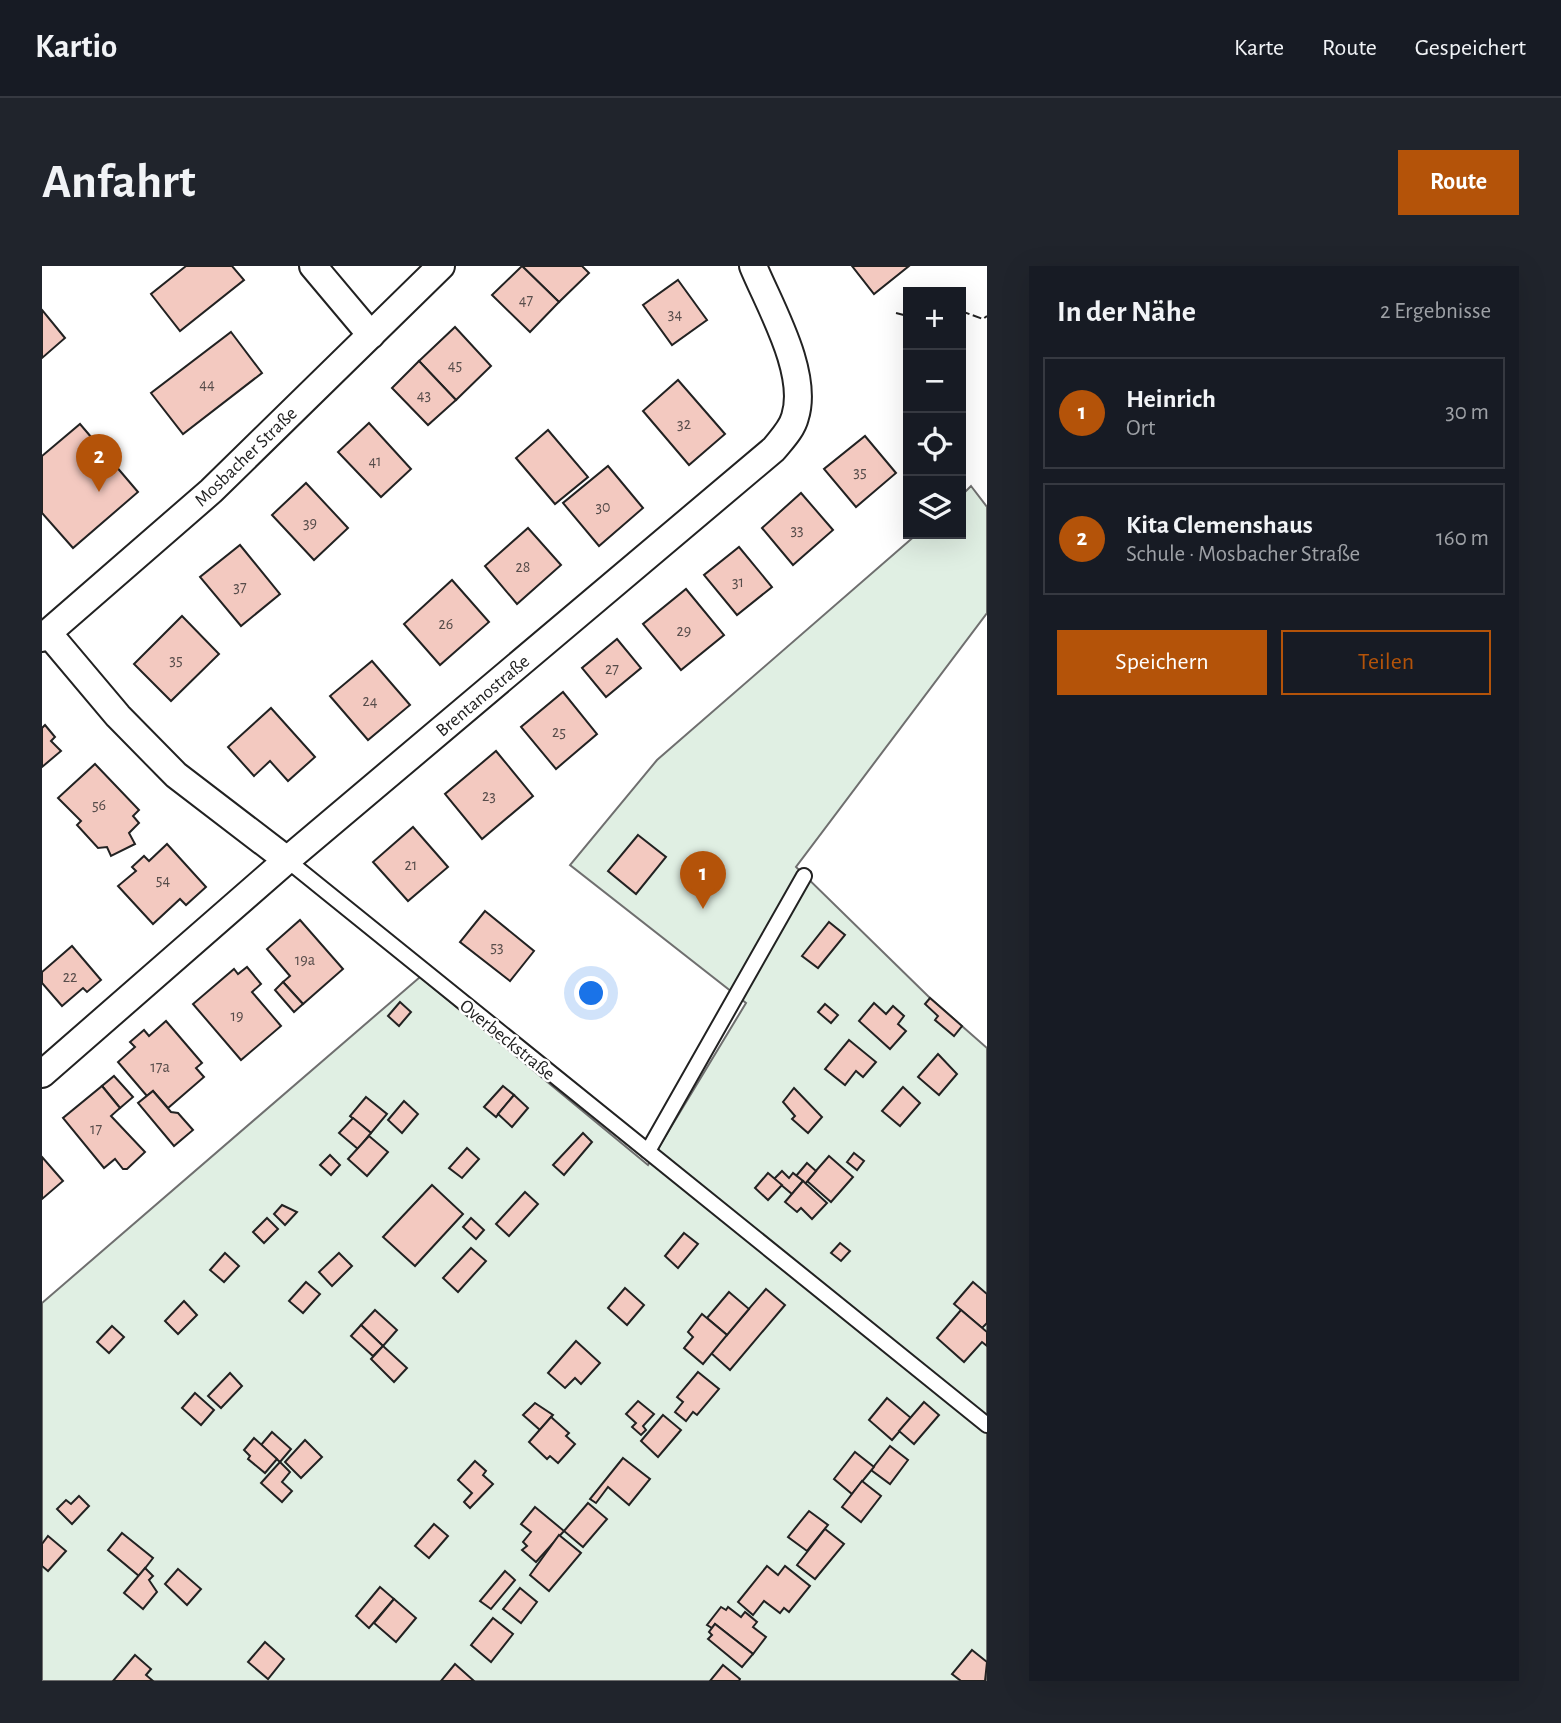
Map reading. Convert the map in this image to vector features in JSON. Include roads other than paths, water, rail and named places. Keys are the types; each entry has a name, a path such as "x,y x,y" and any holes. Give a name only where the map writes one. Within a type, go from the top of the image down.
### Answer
{"street":[{"path":"313,266 371,335"},
{"name":"Mosbacher Straße","path":"45,636 211,491 441,266"},
{"name":"Brentanostraße","path":"42,1074 287,860 774,449 795,419 798,400 793,362 753,266"},
{"name":"Overbeckstraße","path":"45,636 176,775 287,860"}],"lane":[{"name":"Overbeckstraße","path":"287,860 987,1425"},
{"path":"648,1151 804,876"}],"place":[{"name":"Kita Clemenshaus","path":"99,492"},
{"name":"Heinrich","path":"703,909"}]}
